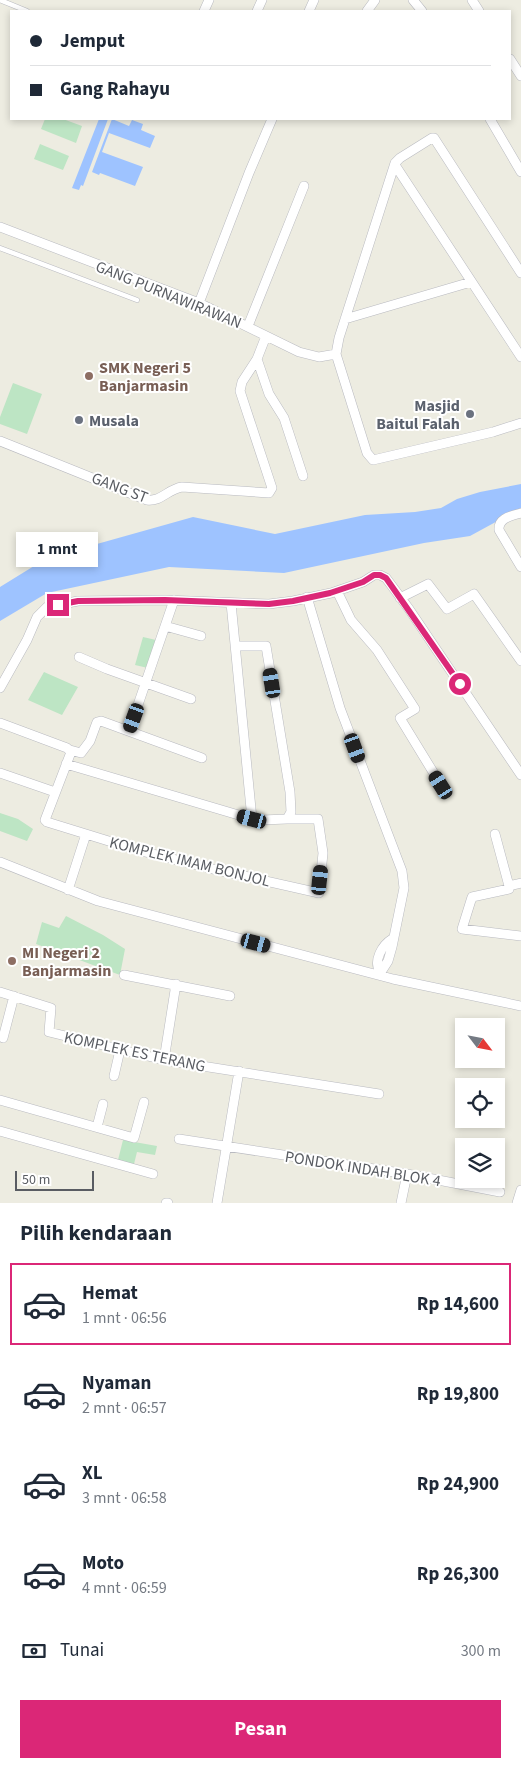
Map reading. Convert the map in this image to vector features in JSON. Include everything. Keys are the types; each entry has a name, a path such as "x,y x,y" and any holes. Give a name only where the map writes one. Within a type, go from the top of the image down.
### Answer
{"street":[{"path":"413,0 421,10"},
{"path":"514,62 521,76"},
{"path":"199,303 272,120"},
{"path":"491,120 521,172"},
{"path":"521,273 434,138 400,158 395,165 338,338 336,354 367,453 373,460 493,432 521,423"},
{"path":"395,165 521,357"},
{"path":"248,326 304,186"},
{"name":"GANG PURNAWIRAWAN","path":"0,228 199,303 310,356 336,354"},
{"path":"345,319 471,282"},
{"path":"266,336 256,359 269,394 283,414 303,476"},
{"name":"GANG ST","path":"0,441 147,500 158,500 173,489 182,487 269,493 272,488 240,391 242,382 256,359"},
{"path":"521,513 503,520 498,526 521,567"},
{"path":"0,688 38,617 47,607 78,601 174,600 269,604 293,601 337,591 363,582 374,575 380,575 386,578 521,775"},
{"path":"400,598 428,584 447,609 474,594 521,661"},
{"path":"337,591 351,620 377,650 414,709 400,718 441,785"},
{"path":"308,597 340,708 402,871 404,888 388,961 379,974"},
{"path":"129,731 174,600"},
{"path":"231,603 252,819"},
{"path":"165,626 201,636"},
{"path":"66,764 252,819 287,819 291,812 290,792 266,646 236,646"},
{"path":"79,657 191,699"},
{"path":"0,722 80,753 90,741 98,721 202,758"},
{"path":"0,773 55,792 70,755 70,750"},
{"name":"KOMPLEK IMAM BONJOL","path":"55,792 46,822 141,851 319,893 323,853 318,819 287,819"},
{"path":"68,890 86,834"},
{"path":"495,834 509,886"},
{"path":"0,862 98,901 379,974 521,1006"},
{"path":"521,883 509,886 509,889 472,897 462,929 521,936"},
{"path":"124,975 230,996"},
{"path":"164,1060 176,984"},
{"name":"KOMPLEK ES TERANG","path":"0,992 51,1008 48,1032 164,1060 379,1094"},
{"path":"3,1038 14,996"},
{"path":"114,1076 120,1050"},
{"path":"217,1203 239,1071"},
{"path":"0,1100 134,1138 144,1102"},
{"path":"97,1128 103,1104"},
{"path":"0,1131 153,1174"},
{"name":"PONDOK INDAH BLOK 4","path":"179,1139 407,1174 500,1192"},
{"path":"401,1203 407,1174"},
{"path":"517,1203 521,1190"}],"lane":[{"path":"0,0 25,10"},
{"path":"0,248 137,300"}],"green space":[{"path":"45,120 66,120 82,126 76,143 41,129"},
{"path":"40,144 69,156 63,170 34,159"},
{"path":"13,383 42,394 27,434 0,424 0,417"},
{"path":"143,637 156,640 148,668 135,665"},
{"path":"44,672 78,687 62,715 28,700"},
{"path":"0,813 18,819 33,829 27,841 0,831"},
{"path":"66,916 125,949 120,975 36,944 42,922 59,928"},
{"path":"123,1140 157,1146 155,1155 137,1152 133,1168 117,1164"}],"water":[{"path":"99,120 108,120 83,186 81,185 79,190 72,188"},
{"path":"112,120 129,126 132,120 143,124 141,130 155,136 150,148 109,133 102,152 143,167 135,186 100,173 99,175 92,172"},
{"path":"521,484 521,512 503,518 470,536 424,543 284,573 169,567 47,593 0,621 0,587 34,566 37,567 72,551 193,517 275,534 365,515 415,512 441,508 457,499 480,492"}],"place":[{"name":"SMK Negeri 5 Banjarmasin","path":"89,376"},
{"name":"Masjid Baitul Falah","path":"470,414"},
{"name":"Musala","path":"79,420"},
{"name":"MI Negeri 2 Banjarmasin","path":"12,961"}],"route":[{"path":"58,605 78,601 165,600 269,604 330,593 363,582 374,575 380,575 386,578 409,609 460,684"}]}
